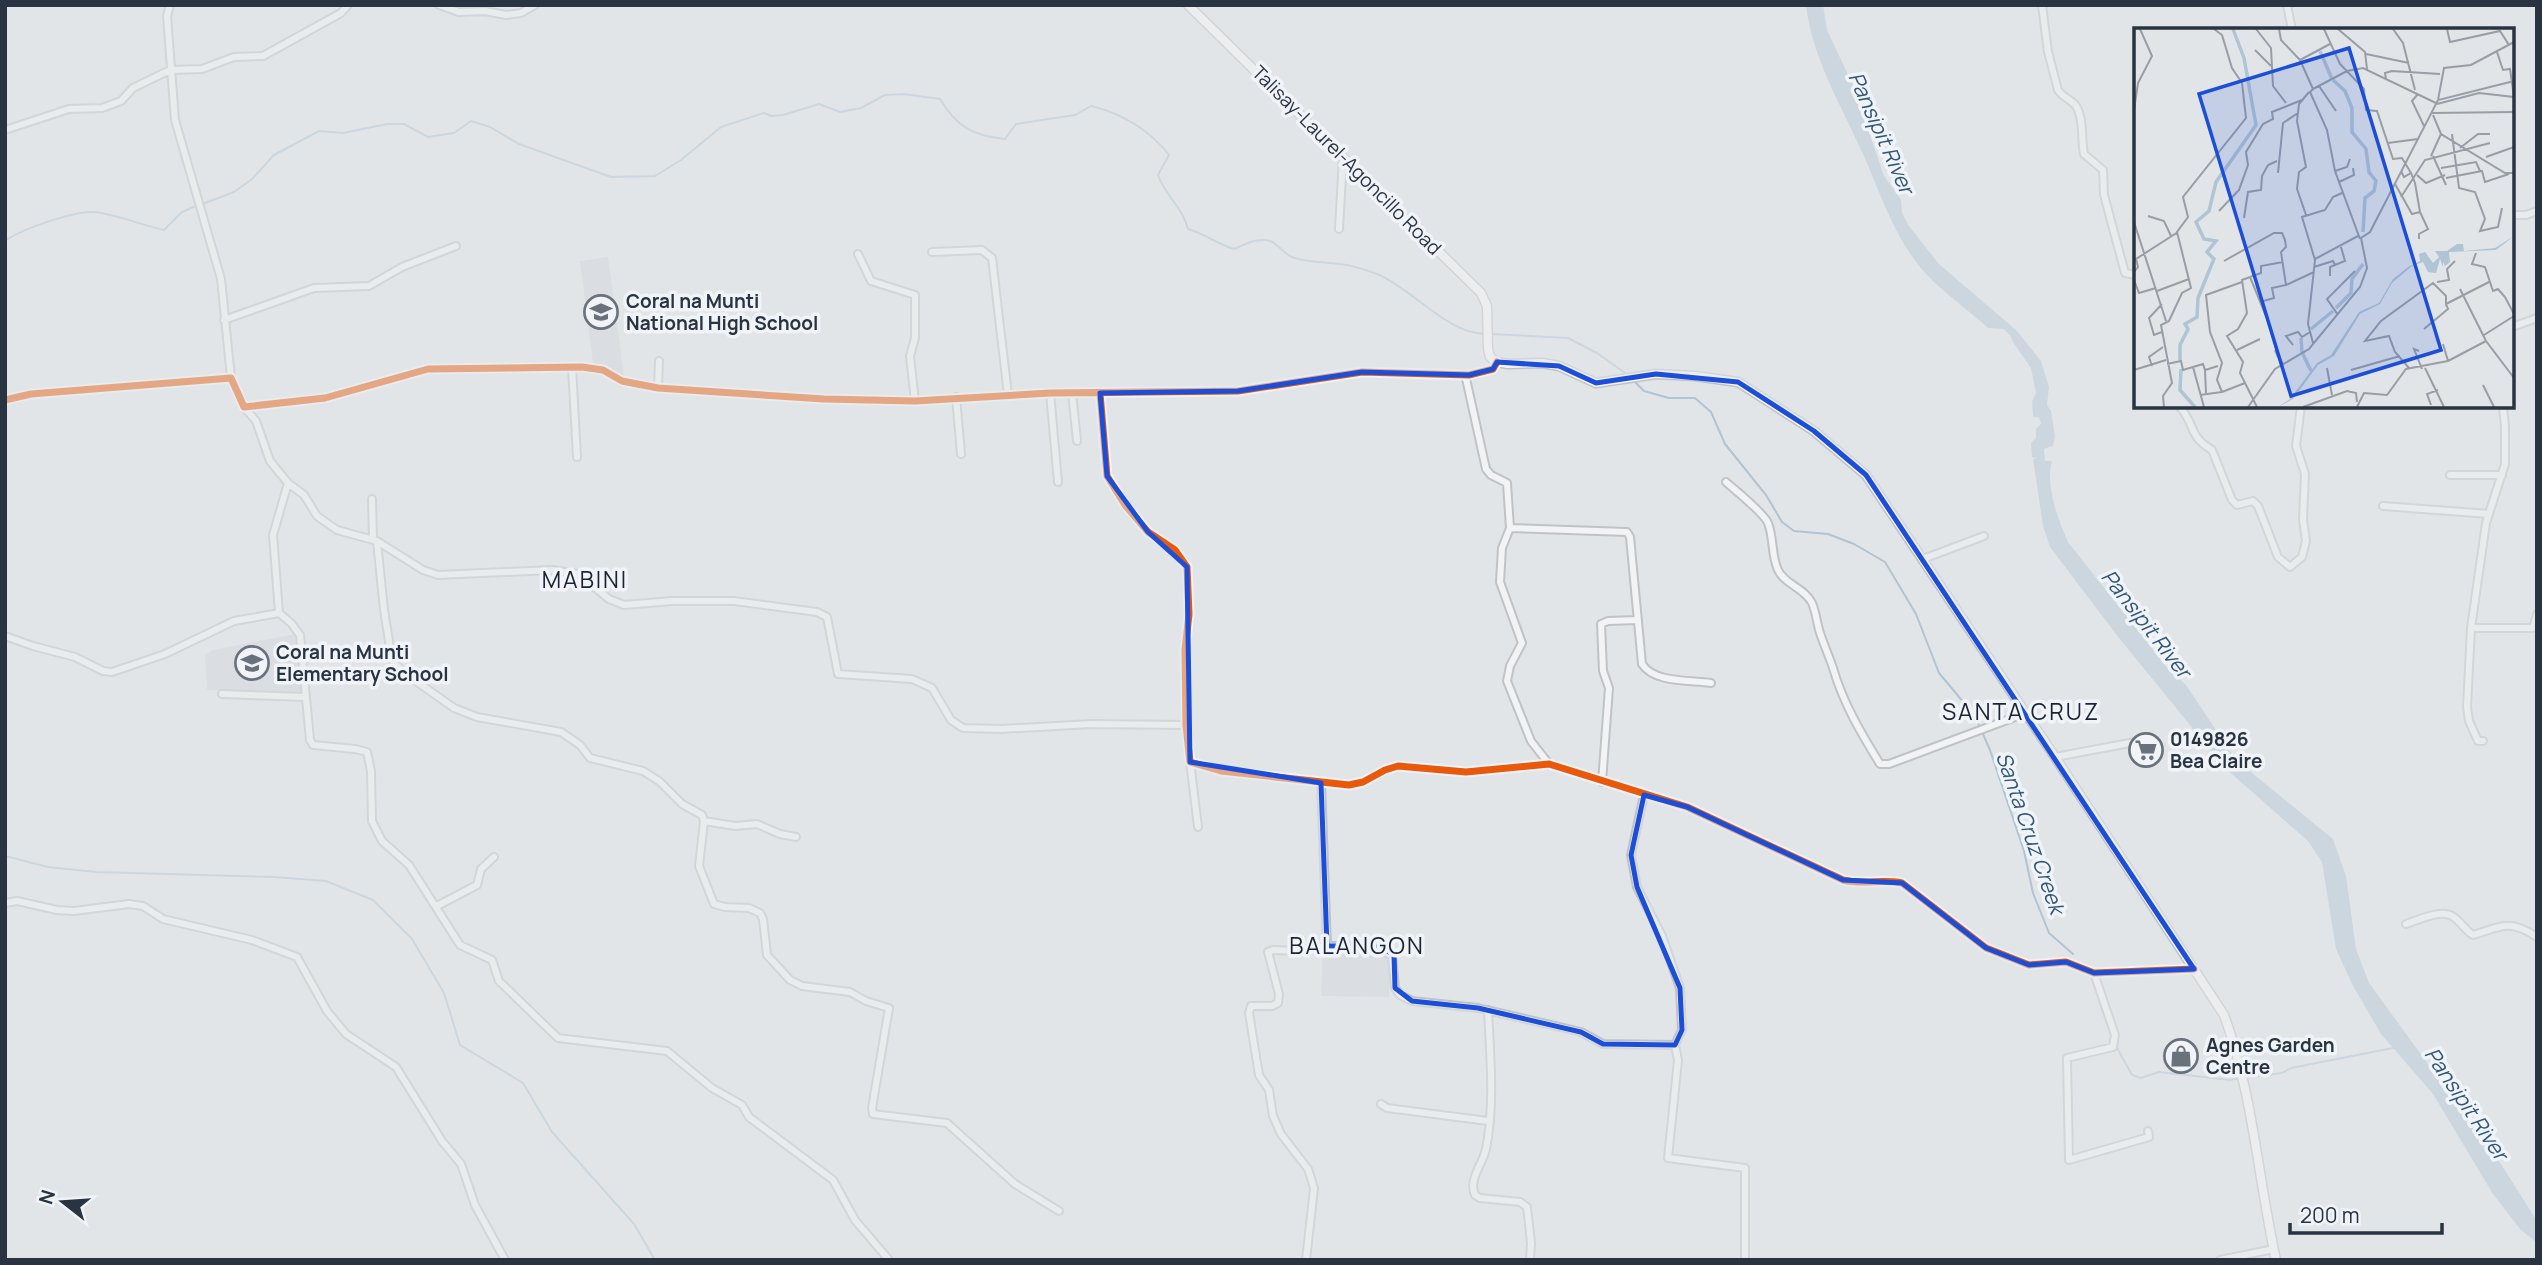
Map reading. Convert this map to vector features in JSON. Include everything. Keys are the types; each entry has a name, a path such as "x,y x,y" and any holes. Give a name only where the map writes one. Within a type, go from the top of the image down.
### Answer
{"main road":[{"name":"Talisay-Laurel-Agoncillo Road","path":"1188,5 1481,293 1487,306 1487,344 1490,357 1497,362"},
{"path":"1497,362 1559,366 1596,383 1656,374 1738,382 1814,431 1866,475 2224,1015 2244,1086 2276,1260"}],"street":[{"path":"170,5 167,16 175,120 221,279 231,378 244,407 256,421 270,461 288,483 304,495 317,516 337,530 375,540 424,570 438,575 552,570 578,574 608,599 624,605 673,601 734,601 817,612 827,617 838,674 912,679 932,688 951,720 963,728 1002,729 1091,724 1186,725"},
{"path":"5,130 69,109 102,108 121,101 133,88 170,69 202,69 234,57 263,56 341,13 348,5"},
{"path":"439,5 459,12 506,15 521,13 534,5"},
{"path":"2042,5 2047,44 2058,90 2062,96 2075,103 2084,154 2103,170 2104,195 2125,272 2134,274"},
{"path":"2287,5 2292,28"},
{"path":"1339,229 1342,215 1342,157"},
{"path":"2514,215 2537,212"},
{"path":"224,320 313,288 369,286 401,267 456,246"},
{"path":"932,252 982,250 992,258 1008,395"},
{"path":"858,254 871,281 915,295 915,338 910,356 915,401"},
{"path":"2514,326 2537,317"},
{"path":"658,388 659,361"},
{"path":"244,407 325,398 428,369 572,367 603,370 622,381 658,388 824,399 915,401 1050,393 1238,391 1362,372 1484,372 1493,369 1497,362"},
{"path":"572,367 577,457"},
{"path":"1465,374 1486,469 1491,475 1507,483 1510,528 1502,548 1500,582 1522,643 1510,666 1507,681 1531,741 1549,764"},
{"path":"5,400 31,394 231,378"},
{"path":"1050,393 1058,482"},
{"path":"1072,393 1077,441"},
{"path":"1100,393 1107,476 1125,505 1148,532 1175,550 1187,566 1189,614 1185,650 1186,725 1198,827"},
{"path":"956,397 961,454"},
{"path":"2181,408 2187,416 2194,436 2212,450 2232,500 2236,505 2253,501 2258,506 2278,557 2290,567 2302,557 2306,541 2303,519 2305,474 2296,446 2301,408"},
{"path":"2483,741 2478,741 2469,721 2468,669 2471,628 2489,514 2502,475 2505,450 2503,408"},
{"path":"2451,475 2502,475"},
{"path":"1727,482 1763,515 1768,523 1772,553 1779,572 1789,584 1807,595 1812,604 1849,714 1880,764 1889,764 2026,713"},
{"path":"288,483 273,535 273,556 279,613 300,635 310,740 313,746 367,752 371,771 372,821 376,830 382,841 409,865 460,945 492,960 499,981 558,1038 667,1051 712,1088 742,1105 749,1117 833,1180 855,1220 889,1260"},
{"path":"372,499 392,660 403,672 454,708 469,714 561,732 580,745 590,758 643,771 659,781 682,804 701,814 704,821 699,866 713,901 720,907 749,908 760,913 763,919 765,950 782,973 798,986 850,992 866,1001 888,1006 887,1030 873,1114 947,1123 1015,1184 1059,1211"},
{"path":"2383,506 2489,514"},
{"path":"1510,528 1627,532 1630,537 1642,664 1647,671 1658,676 1711,683"},
{"path":"1923,559 1984,536"},
{"path":"5,636 75,657 103,671 112,672 165,654 234,621 279,613"},
{"path":"2471,628 2533,628 2537,614"},
{"path":"1602,782 1609,688 1603,671 1601,624 1608,621 1638,620"},
{"path":"222,694 305,697"},
{"path":"2055,757 2146,740"},
{"path":"1190,762 1221,771 1349,785 1363,782 1398,766 1466,772 1549,764 1687,807 1843,880 1854,883 1885,880 1902,883 1986,948 2029,965 2066,962 2094,973 2194,969"},
{"path":"1321,782 1327,946"},
{"path":"1644,795 1631,855 1637,887 1662,936 1680,988 1682,1030 1675,1045 1678,1059 1668,1158 1745,1168 1745,1260"},
{"path":"704,821 735,826 757,824 780,834 796,837"},
{"path":"437,906 477,885 481,869 494,857"},
{"path":"5,903 18,901 74,911 129,904 143,905 163,919 252,940 298,957 327,1011 346,1034 396,1067 442,1141 461,1164 475,1205 505,1260"},
{"path":"2406,924 2444,913 2454,916 2466,931 2473,935 2508,925 2519,925 2537,937"},
{"path":"1306,1260 1314,1188 1308,1169 1281,1134 1273,1116 1269,1090 1259,1075 1249,1013 1251,1006 1256,1004 1272,1006 1278,1003 1279,994 1268,952 1327,946 1374,946 1388,951 1394,960 1395,988 1400,995 1412,1001 1488,1010 1581,1032 1602,1044 1675,1045"},
{"path":"2094,973 2115,1042 2113,1047 2067,1058 2069,1160 2149,1137 2148,1131"},
{"path":"1488,1010 1491,1080 1487,1146 1472,1190 1480,1198 1520,1202 1527,1207 1530,1260"},
{"path":"1381,1104 1387,1108 1488,1121"},
{"path":"2220,1260 2274,1249"}],"highlighted area":[{"path":"1497,362 1559,366 1596,383 1656,374 1738,382 1814,431 1866,475 2194,969 2094,973 2066,962 2029,965 1986,948 1902,883 1843,880 1687,807 1644,795 1631,855 1637,887 1680,988 1682,1030 1675,1045 1603,1044 1581,1032 1478,1008 1412,1001 1395,988 1394,954 1374,946 1327,946 1321,783 1190,762 1187,567 1148,532 1107,476 1100,393 1238,391 1362,372 1469,375 1493,369"}],"shaded area":[{"name":"Coral na Munti National High School","path":"608,257 624,376 593,363 580,261"},
{"name":"Coral na Munti Elementary School","path":"296,634 304,695 207,690 205,655 213,650"},
{"path":"1323,948 1379,950 1390,956 1389,997 1321,996"}],"water":[{"path":"1806,5 1823,5 1827,30 1852,83 1884,176 1901,200 1902,213 1909,226 1939,264 2016,330 2041,361 2049,387 2047,405 2051,411 2055,436 2053,446 2044,449 2045,461 2052,461 2051,492 2068,542 2168,669 2186,685 2236,760 2333,839 2346,876 2356,949 2369,983 2501,1164 2537,1221 2537,1243 2520,1229 2493,1194 2433,1094 2381,1034 2352,984 2336,949 2322,862 2308,841 2225,768 2119,638 2050,547 2043,526 2033,459 2036,458 2032,457 2031,443 2041,424 2039,417 2033,417 2032,401 2036,393 2031,368 2010,335 2003,329 1988,328 1947,294 1919,266 1904,243 1821,63 1809,25"}],"waterway":[{"name":"Santa Cruz Creek","path":"205,203 234,192 252,179 274,155 319,131 343,133 387,124 404,124 428,137 454,133 471,121 490,127 519,144 611,177 655,176 681,160 721,127 764,113 771,116 783,115 819,104 840,112 861,108 885,95 903,94 940,99 953,117 967,128 1005,139 1016,124 1075,115 1091,106 1134,124 1153,138 1169,155 1158,175 1188,229 1234,249 1265,240 1273,242 1289,256 1298,259 1345,265 1373,272 1404,290 1443,319 1471,332 1485,334"},
{"name":"Santa Cruz Creek","path":"5,241 23,231 85,212 109,215 164,230 182,212 196,206"},
{"name":"Santa Cruz Creek","path":"1490,334 1568,338 1597,353 1625,373"},
{"name":"Santa Cruz Creek","path":"1635,382 1644,391 1669,398 1695,398 1711,412 1725,444 1766,495 1782,522 1794,531 1828,534 1854,544 1885,562 1916,614 1939,673 1975,716 1990,750 2024,851 2033,893 2049,933 2073,954"},
{"path":"5,856 48,867 96,872 326,881 373,900 412,939 444,993 460,1045 523,1083 552,1132 634,1224 655,1260"},
{"name":"Santa Cruz Creek","path":"2091,976 2103,1008"},
{"name":"Santa Cruz Creek","path":"2116,1046 2132,1075 2141,1078 2159,1072 2230,1080 2239,1078"},
{"name":"Santa Cruz Creek","path":"2245,1078 2282,1073 2291,1068 2393,1048"}],"cycle path":[{"path":"5,400 31,394 231,378 244,407 325,398 428,369 582,367 603,370 622,381 658,388 824,399 915,401 1050,393 1238,391 1362,372 1469,375 1493,369 1497,362"},
{"path":"1100,393 1107,476 1125,505 1148,532 1175,550 1187,567 1189,614 1185,650 1186,725 1190,762 1221,771 1349,785 1363,782 1398,766 1466,772 1549,764 1687,807 1843,880 1902,883 1986,948 2029,965 2066,962 2094,973 2194,969"}],"place":[{"name":"Coral na Munti National High School","path":"601,312"},
{"name":"Coral na Munti Elementary School","path":"252,663"},
{"name":"0149826 Bea Claire","path":"2146,750"},
{"name":"Agnes Garden Centre","path":"2181,1056"}],"district":[{"name":"MABINI","path":"585,580"},
{"name":"SANTA CRUZ","path":"2021,712"},
{"name":"BALANGON","path":"1357,946"}],"water label":[{"name":"Pansipit River","path":"1881,133"},
{"name":"Pansipit River","path":"2146,624"},
{"name":"Pansipit River","path":"2466,1104"}]}
